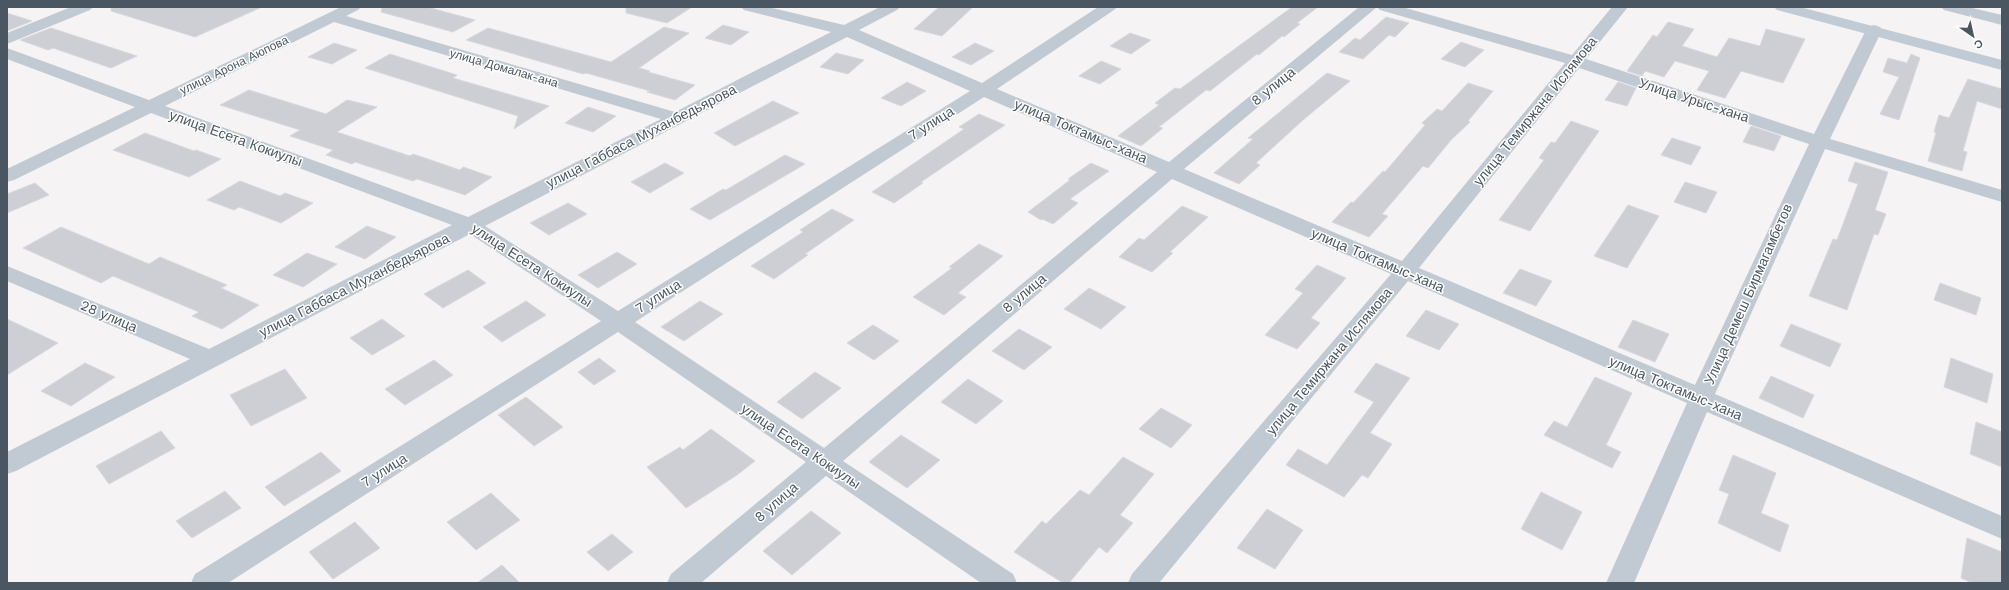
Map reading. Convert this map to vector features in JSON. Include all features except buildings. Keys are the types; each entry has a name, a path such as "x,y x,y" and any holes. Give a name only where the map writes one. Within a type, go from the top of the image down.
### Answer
{"street":[{"path":"7,39 85,7"},
{"name":"улица Арона Аюпова","path":"7,176 353,7"},
{"name":"улица Токтамыс-хана","path":"749,7 846,31 2002,528"},
{"name":"улица Габбаса Муханбедьярова","path":"7,464 892,7"},
{"name":"7 улица","path":"205,583 983,90 1109,7"},
{"name":"8 улица","path":"681,583 823,461 1171,170 1369,7"},
{"name":"Улица Урыс-хана","path":"1385,7 1575,62 1818,141 2002,196"},
{"name":"улица Темиржана Ислямова","path":"1142,583 1405,271 1620,7"},
{"path":"1782,7 1874,30 2002,65"},
{"path":"1949,7 2002,20"},
{"name":"улица Домалак-ана","path":"332,17 676,118"},
{"name":"Улица Демеш Бирмагамбетов","path":"1620,583 1701,398 1818,141 1874,30"},
{"name":"улица Есета Кокиулы","path":"7,53 470,225 618,322 1003,583"},
{"name":"28 улица","path":"7,273 211,359"}]}
